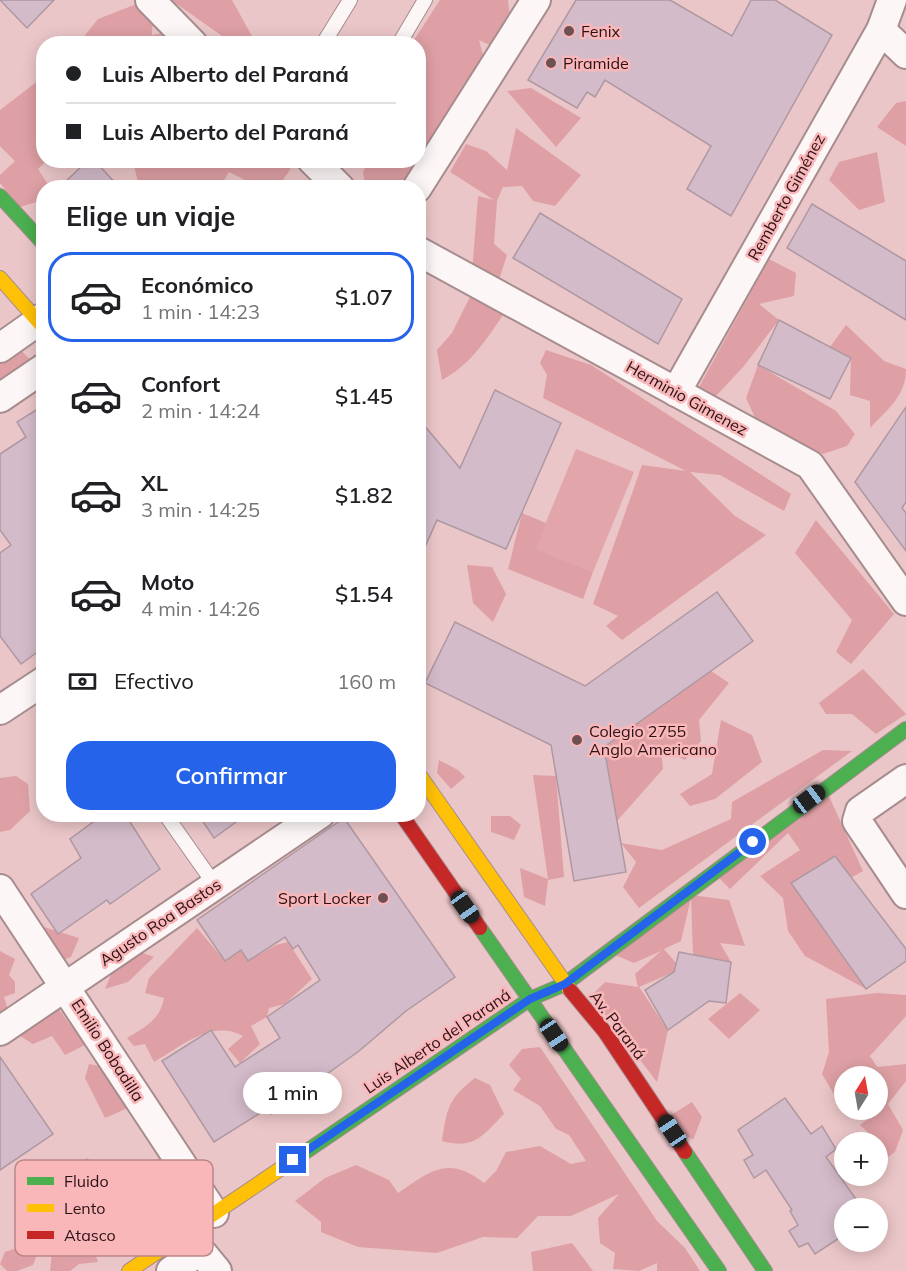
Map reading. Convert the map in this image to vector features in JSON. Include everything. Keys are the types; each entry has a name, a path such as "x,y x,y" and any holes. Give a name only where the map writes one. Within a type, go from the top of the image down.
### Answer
{"street":[{"path":"150,0 185,36"},
{"path":"422,180 536,0"},
{"name":"Remberto Giménez","path":"676,392 881,30 892,0"},
{"path":"881,30 906,54"},
{"path":"320,168 332,180"},
{"path":"0,196 36,235"},
{"name":"Herminio Gimenez","path":"426,255 810,465 906,601"},
{"path":"0,279 36,316"},
{"path":"0,348 36,326"},
{"path":"0,398 36,373"},
{"path":"0,710 36,686"},
{"name":"Luis Alberto del Paraná","path":"214,1213 530,999 565,984 818,792 906,729"},
{"path":"906,779 860,811 857,821 906,894"},
{"name":"Av. Paraná","path":"426,784 565,984 605,1032 765,1271"},
{"name":"Agusto Roa Bastos","path":"0,1031 308,822"},
{"path":"407,822 719,1271"},
{"name":"Emilio Bobadilla","path":"0,890 66,986 179,1160"},
{"name":"Luis Alberto del Paraná","path":"129,1271 151,1256"},
{"path":"171,1271 193,1256"},
{"path":"196,1256 212,1263"}],"lane":[{"path":"328,36 350,0"},
{"path":"404,36 424,0"},
{"path":"171,822 215,885"}],"shaded area":[{"path":"171,0 232,0 252,36 222,36"},
{"path":"440,0 508,0 510,18 494,47 479,40 485,63 426,152 426,36 417,36"},
{"path":"134,5 153,16 152,35 179,30 184,36 84,36 98,19"},
{"path":"36,82 36,168 39,168 45,180 36,180 36,202 20,207 0,183 0,175 15,161 0,146 0,110"},
{"path":"531,88 581,118 556,147 507,91"},
{"path":"906,101 906,146 877,127 896,103"},
{"path":"516,128 581,175 555,206 533,201 522,186 503,187 497,201 494,244 507,255 498,283 472,273 478,196 494,200 450,172 466,144 486,151 507,170"},
{"path":"877,152 885,202 859,210 829,180 839,162"},
{"path":"135,168 291,168 283,180 246,180 229,172 224,180 137,180"},
{"path":"365,168 416,168 408,180 364,180 363,171"},
{"path":"769,259 796,273 794,296 759,304 779,320 744,366 716,396 699,387"},
{"path":"473,291 507,309 471,358 453,374 442,380 437,350 452,333"},
{"path":"846,325 884,361 906,369 903,387 895,402 870,428 870,401 850,395 851,358 830,347"},
{"path":"11,341 35,364 0,393 0,353"},
{"path":"546,350 591,365 791,494 784,511 720,475 690,472 735,516 766,535 622,640 606,626 618,616 593,604 642,465 686,471 543,398 547,375 540,363"},
{"path":"758,365 836,411 855,434 847,446 823,454 757,422 746,398"},
{"path":"576,449 634,472 593,572 535,549"},
{"path":"522,513 546,523 536,549 593,572 583,599 508,569"},
{"path":"816,520 894,614 851,664 836,652 852,620 795,553"},
{"path":"467,565 492,567 506,594 493,622 473,603"},
{"path":"863,669 906,714 876,734 852,714 826,714 819,703"},
{"path":"711,671 729,683 699,720 701,741 685,760 661,749 663,769 617,821 604,747"},
{"path":"721,720 752,735 762,762 715,799 690,806 680,794 712,774"},
{"path":"823,750 852,751 639,908 623,887 636,862 621,843 662,850 731,819 732,802"},
{"path":"439,760 458,770 465,777 451,789 437,773"},
{"path":"533,775 556,776 564,877 548,880 545,906 524,897 520,868 548,879"},
{"path":"16,776 28,784 30,811 10,830 0,832 0,778"},
{"path":"828,794 863,871 851,878 866,989 805,956 788,931 783,898 760,876 800,850 788,833 730,889 718,877"},
{"path":"491,816 510,816 521,825 514,840 491,832"},
{"path":"691,895 729,900 745,946 720,943 731,962 693,955 691,898 681,941 664,949 676,963 674,972 639,987 668,1030 657,1082 591,996 605,982 638,987 635,974 661,951 634,963 608,952"},
{"path":"44,927 79,938 71,957 51,964 27,958 32,936"},
{"path":"197,928 225,961 238,946 248,961 276,945 288,942 312,979 285,1004 269,1008 267,1017 251,1026 260,1044 240,1063 228,1049 243,1036 231,1032 220,1031 197,1037 154,1062 145,1044 134,1046 127,1038 151,1022 162,1006 164,998 145,993 149,978"},
{"path":"0,951 15,959 9,975 15,982 15,993 4,997 8,1010 0,1014"},
{"path":"137,951 154,957 128,982 105,989 114,967"},
{"path":"740,993 760,1010 729,1039 708,1019"},
{"path":"877,993 906,995 906,1016 870,1056 876,1066 834,1066 834,1094 822,1074 829,1052 826,999"},
{"path":"58,1008 85,1045 65,1055 52,1036 33,1044 17,1034"},
{"path":"540,1047 657,1221 685,1248 700,1271 657,1271 657,1263 639,1271 613,1269 615,1253 600,1243 598,1218 619,1194 571,1216 538,1216 517,1238 483,1237 437,1253 358,1247 321,1232 321,1222 295,1201 325,1178 356,1165 389,1180 398,1193 420,1178 440,1169 460,1170 484,1183 496,1171 506,1152 540,1146 571,1164 586,1161 569,1135 556,1129 540,1106 513,1090 521,1079 509,1065 522,1049"},
{"path":"89,1064 110,1068 130,1107 105,1118 85,1078"},
{"path":"906,1064 906,1081 888,1104 887,1066"},
{"path":"475,1078 490,1085 504,1114 478,1139 463,1144 442,1141 450,1105 459,1092"},
{"path":"692,1102 702,1117 693,1140 663,1120"},
{"path":"888,1104 903,1130 895,1152 888,1157 888,1132 868,1132 860,1125 866,1120 888,1120"},
{"path":"168,1155 172,1160 155,1160"},
{"path":"572,1243 593,1271 533,1271 531,1252"},
{"path":"15,1248 15,1256 36,1256 33,1265 17,1271 7,1271 0,1264 5,1252"},
{"path":"52,1256 96,1256 98,1262 79,1264 70,1271 50,1271"}],"building":[{"path":"0,0 54,0 27,28"},
{"path":"576,0 670,0 732,36 751,0 775,0 832,35 731,216 687,189 711,146 605,80 595,97 587,92 577,108 528,80"},
{"path":"80,168 101,168 113,180 67,180"},
{"path":"812,204 906,261 906,320 787,248"},
{"path":"540,213 682,299 658,344 513,258"},
{"path":"779,320 851,358 830,399 758,365"},
{"path":"495,390 561,423 506,549 437,520 426,545 426,428 460,468"},
{"path":"906,407 906,502 902,508 906,513 906,551 855,482"},
{"path":"36,410 36,653 21,664 0,636 0,553 11,545 0,530 0,454 26,437 17,422"},
{"name":"Colegio 2755 Anglo Americano","path":"717,592 753,641 604,747 626,872 574,881 551,745 426,683 426,681 455,622 585,686"},
{"path":"93,822 130,822 160,869 110,904 107,900 58,934 31,894 81,858 70,839"},
{"path":"203,822 236,822 214,838"},
{"path":"338,822 347,822 455,977 406,1011 359,1051 271,1114 268,1108 214,1142 162,1061 211,1030 235,1067 280,1038 267,1017 320,980 298,945 293,949 285,937 248,961 241,950 225,961 197,920"},
{"path":"835,856 906,949 906,961 866,989 791,883"},
{"path":"679,952 731,962 726,1003 709,1001 668,1030 645,990 674,972"},
{"path":"0,1057 53,1134 0,1170"},
{"path":"785,1098 811,1134 822,1126 834,1146 834,1151 826,1157 834,1168 834,1186 847,1186 855,1198 834,1198 834,1242 815,1254 808,1243 799,1247 789,1231 798,1225 790,1211 792,1210 766,1170 754,1178 744,1160 753,1155 738,1130"}],"traffic: fast":[{"path":"0,196 36,235"},
{"path":"301,1155 530,999 565,984 906,729"},
{"path":"480,928 719,1271"},
{"path":"685,1152 765,1271"}],"traffic: slow":[{"path":"0,278 36,319"},
{"path":"426,784 570,990"},
{"path":"213,1214 301,1155"},
{"path":"129,1271 151,1256"}],"traffic: jam":[{"path":"407,822 480,928"},
{"path":"570,990 605,1032 685,1152"}],"place":[{"name":"Fenix","path":"569,31"},
{"name":"Piramide","path":"551,63"},
{"name":"Colegio 2755 Anglo Americano","path":"577,740"},
{"name":"Sport Locker","path":"383,898"}],"route":[{"path":"293,1160 530,999 565,984 753,842"}]}
